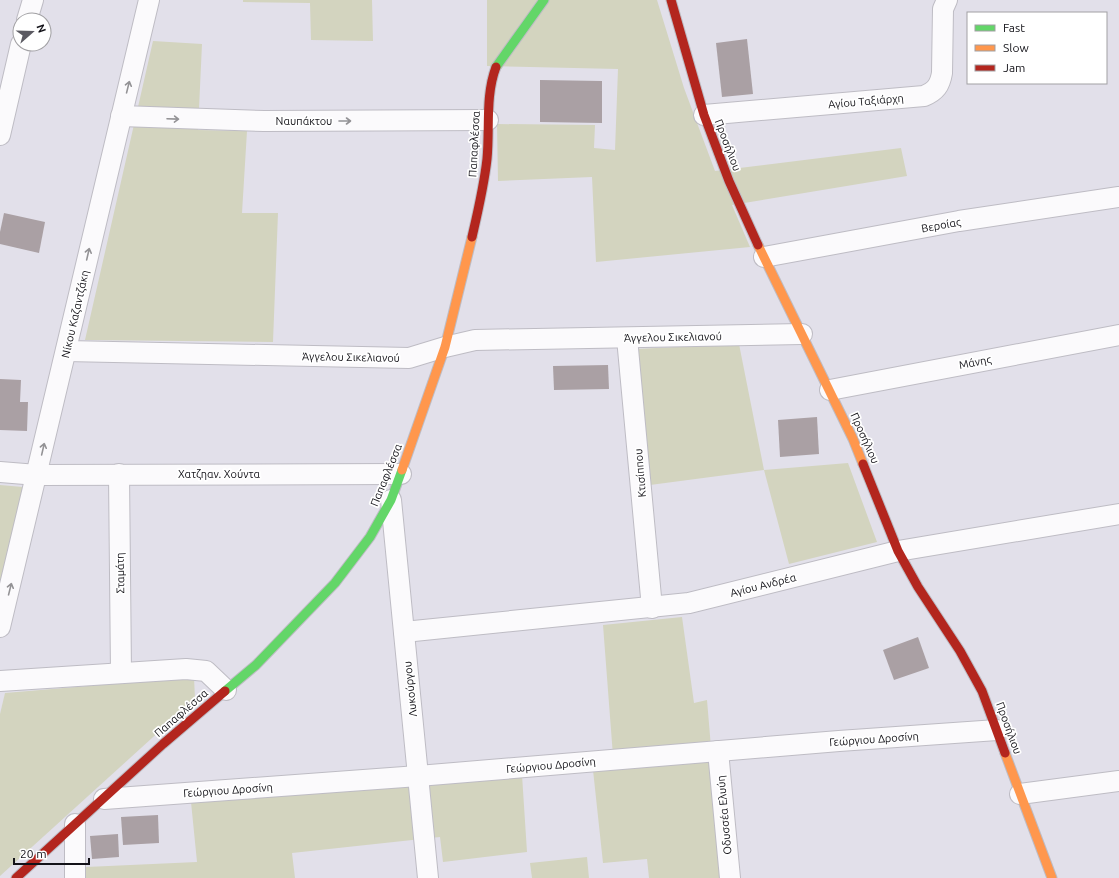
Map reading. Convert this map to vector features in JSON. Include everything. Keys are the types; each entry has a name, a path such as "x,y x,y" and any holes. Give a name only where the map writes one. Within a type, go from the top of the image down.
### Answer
{"street":[{"path":"29,12 33,0"},
{"name":"Νίκου Καζαντζάκη","path":"0,627 37,475 120,116 149,0"},
{"name":"Παπαφλέσσα","path":"16,878 163,744 266,655 335,583 367,542 391,500 444,347 483,190 488,158 490,83 496,66 544,0"},
{"name":"Προσήλιου","path":"671,0 704,115 729,181 764,257 830,390 869,475 898,551 918,587 960,651 982,692 1052,878"},
{"name":"Αγίου Ταξιάρχη","path":"704,115 924,96 932,93 937,88 941,77 943,9 947,0"},
{"path":"0,134 19,52"},
{"name":"Ναυπάκτου","path":"120,116 264,121 488,120"},
{"name":"Βεροίας","path":"764,257 959,221 1119,197"},
{"name":"Άγγελου Σικελιανού","path":"66,351 409,358 444,347 475,340 802,334"},
{"name":"Μάνης","path":"830,390 1119,334"},
{"name":"Κτισίππου","path":"627,338 652,608"},
{"name":"Χατζηαν. Χούντα","path":"0,472 37,475 400,474"},
{"name":"Σταμάτη","path":"119,474 121,673"},
{"name":"Λυκούργου","path":"391,500 428,878"},
{"name":"Αγίου Ανδρέα","path":"404,632 652,608 689,603 898,551 1119,514"},
{"path":"0,681 186,668 206,671 226,690"},
{"name":"Γεώργιου Δροσίνη","path":"104,799 418,776 997,730"},
{"name":"Οδυσσέα Ελυύη","path":"718,751 730,878"},
{"path":"1020,794 1119,781"},
{"path":"75,824 75,878"}],"green space":[{"path":"243,0 372,0 373,41 311,40 310,3 243,2"},
{"path":"487,0 657,0 684,88 715,171 901,148 907,176 732,205 750,247 596,262 592,177 498,181 497,124 595,125 594,148 615,150 618,69 487,66"},
{"path":"153,41 202,44 198,130 247,131 242,213 278,213 273,342 85,340"},
{"path":"739,344 764,470 650,485 636,349"},
{"path":"848,463 877,542 789,564 764,470"},
{"path":"0,485 23,487 0,588"},
{"path":"682,617 694,703 707,700 722,878 649,878 647,859 603,863 593,770 614,769 603,625"},
{"path":"194,677 195,699 0,876 0,714 5,693"},
{"path":"522,775 527,852 443,862 440,837 292,853 295,878 86,878 86,867 197,862 191,802"},
{"path":"587,857 589,878 532,878 530,863"}],"building":[{"path":"747,39 753,94 722,97 716,43"},
{"path":"540,80 602,81 602,123 540,122"},
{"path":"4,213 45,222 39,253 0,244 0,232"},
{"path":"608,365 609,389 554,390 553,366"},
{"path":"0,379 21,380 20,402 28,402 27,431 0,430"},
{"path":"817,417 819,454 780,457 778,420"},
{"path":"918,637 929,668 894,680 883,650"},
{"path":"158,815 159,843 123,845 121,817"},
{"path":"118,834 119,857 92,859 90,836"}],"traffic: fast":[{"path":"496,67 544,0"},
{"path":"225,691 256,665 335,583 370,537 391,500 402,470"}],"traffic: slow":[{"path":"402,470 445,347 472,237"},
{"path":"758,245 853,439 863,464"},
{"path":"1005,753 1052,878"}],"traffic: jam":[{"path":"671,0 704,115 729,181 758,245"},
{"path":"472,237 486,169 490,89 496,67"},
{"path":"863,464 898,551 918,587 960,651 982,691 1005,753"},
{"path":"16,878 163,744 225,691"}]}
